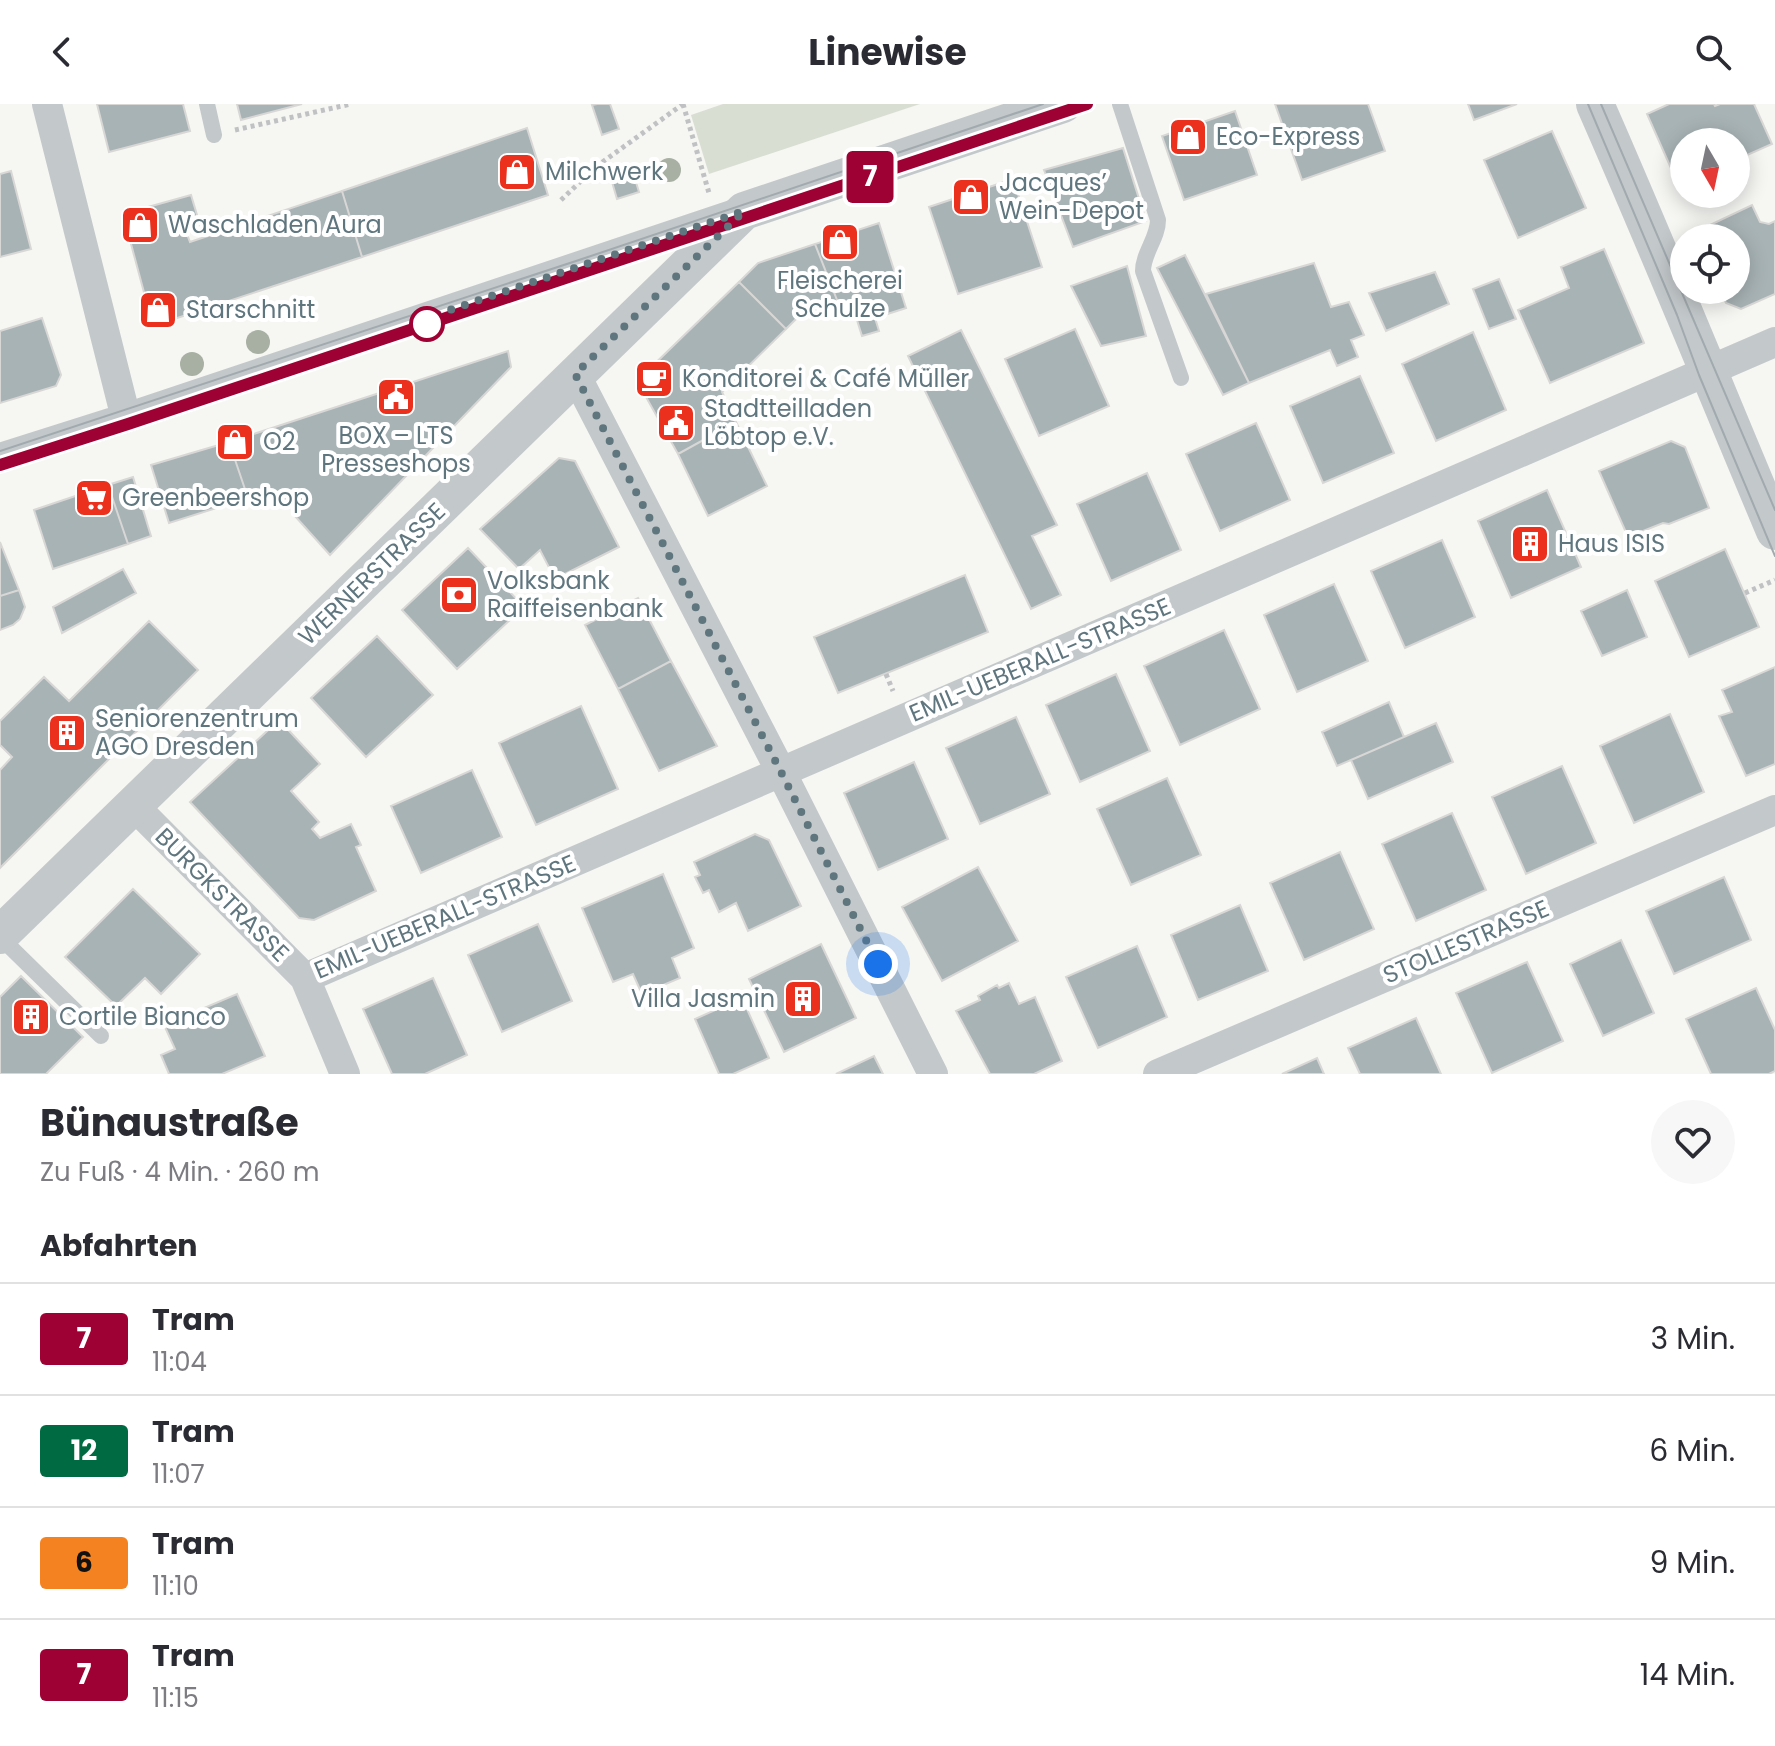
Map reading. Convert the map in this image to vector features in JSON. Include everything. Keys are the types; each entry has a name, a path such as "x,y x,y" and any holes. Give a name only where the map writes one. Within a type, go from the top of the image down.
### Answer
{"street":[{"path":"47,104 126,418"},
{"path":"0,458 1063,104"},
{"path":"1595,104 1775,531"},
{"name":"WERNERSTRASSE","path":"0,936 744,211"},
{"name":"EMIL-UEBERALL-STRASSE","path":"305,978 1775,342"},
{"path":"575,374 933,1074"},
{"name":"BURGKSTRASSE","path":"134,806 305,978 345,1074"},
{"name":"STOLLESTRASSE","path":"1158,1074 1775,810"}],"lane":[{"path":"207,104 214,135"},
{"path":"1120,104 1158,220 1158,231 1143,263 1143,271 1181,378"},
{"path":"0,936 101,1036"}],"path":[{"path":"214,135 351,104"},
{"path":"561,200 597,166 683,104 704,175"},
{"path":"1745,593 1775,580"}],"shaded area":[{"path":"723,104 920,104 709,174 691,115"}],"building":[{"path":"97,104 183,104 190,131 109,152"},
{"path":"237,104 302,104 241,120"},
{"path":"610,104 619,129 602,135 592,105"},
{"path":"1275,104 1368,104 1385,151 1302,180"},
{"path":"1468,104 1517,104 1474,120"},
{"path":"1669,104 1754,104 1772,144 1750,154 1750,128 1670,128 1670,166 1647,114"},
{"path":"1235,111 1257,175 1184,200 1162,136"},
{"path":"527,128 548,195 362,257 342,191"},
{"path":"1552,131 1586,208 1518,238 1484,160"},
{"path":"1123,148 1146,221 1073,247 1044,170"},
{"path":"632,169 639,192 617,199 610,175"},
{"path":"11,171 31,249 0,257 0,174"},
{"path":"1013,179 1042,267 958,294 929,207"},
{"path":"342,191 362,257 153,326 123,214 191,195 200,225 185,229 190,242"},
{"path":"1750,206 1760,222 1769,224 1775,221 1775,294 1741,309 1728,304 1750,304 1750,224 1712,224"},
{"path":"879,223 906,308 875,318 879,331 862,336 851,301 839,305 815,244"},
{"path":"815,244 839,305 799,316 786,329 739,282 758,263"},
{"path":"1604,249 1644,343 1550,383 1518,310 1569,288 1561,267"},
{"path":"1185,255 1249,383 1223,395 1157,268"},
{"path":"1314,263 1331,307 1349,302 1364,335 1351,340 1358,357 1337,366 1330,350 1249,383 1206,294"},
{"path":"1127,266 1146,336 1101,346 1071,286"},
{"path":"1435,272 1449,304 1386,331 1369,293"},
{"path":"1499,279 1516,319 1489,329 1473,289"},
{"path":"739,282 786,329 722,392 736,422 678,454 637,381"},
{"path":"42,318 61,375 56,386 0,403 0,331"},
{"path":"1075,329 1109,406 1039,436 1005,359"},
{"path":"961,330 1057,525 1032,536 1061,595 1031,609 908,356"},
{"path":"1473,332 1506,410 1436,441 1402,364"},
{"path":"508,351 511,367 330,555 294,515 290,499 267,506 262,495 248,498 229,442"},
{"path":"1360,376 1394,453 1323,483 1290,406"},
{"path":"736,422 767,486 708,516 678,454"},
{"path":"1256,423 1290,500 1220,531 1186,454"},
{"path":"1671,441 1685,447 1709,508 1628,537 1599,471"},
{"path":"229,442 248,498 169,523 151,465"},
{"path":"559,458 575,461 619,547 555,579 540,550 519,569 480,529"},
{"path":"1147,473 1181,550 1111,581 1077,504"},
{"path":"133,477 151,536 128,544 108,485"},
{"path":"108,485 128,544 53,569 34,510"},
{"name":"Haus ISIS","path":"1547,490 1581,567 1511,598 1478,521"},
{"path":"1442,540 1475,617 1405,648 1371,571"},
{"path":"0,542 19,590 0,596"},
{"path":"468,548 524,607 457,669 402,610"},
{"path":"1725,549 1759,627 1689,657 1655,581"},
{"path":"123,569 136,593 62,633 53,607"},
{"path":"965,575 988,632 838,693 814,637"},
{"path":"1334,584 1368,661 1297,692 1264,615"},
{"path":"19,590 25,607 20,619 0,630 0,596"},
{"path":"1627,590 1647,637 1602,656 1581,611"},
{"path":"638,598 671,661 618,689 585,625"},
{"name":"Seniorenzentrum AGO Dresden","path":"149,621 198,670 0,868 0,770 12,757 0,745 0,721 44,677 69,701"},
{"path":"1224,630 1260,709 1180,745 1144,666"},
{"path":"377,636 433,695 366,757 311,698"},
{"path":"671,661 717,746 659,771 618,689"},
{"path":"1775,667 1775,764 1746,776 1719,716 1732,712 1722,690"},
{"path":"1116,674 1150,751 1080,782 1046,705"},
{"path":"1389,702 1404,737 1337,766 1322,732"},
{"path":"581,706 618,789 536,825 499,743"},
{"path":"1670,714 1704,792 1634,823 1600,746"},
{"path":"1016,717 1050,794 980,824 946,748"},
{"path":"279,720 320,764 291,791 319,822 312,829 320,838 351,824 361,845 356,847 376,891 314,920 299,918 190,802"},
{"path":"1436,723 1453,762 1368,799 1351,760"},
{"path":"914,762 948,839 878,870 844,793"},
{"path":"1562,766 1596,843 1526,874 1492,797"},
{"path":"472,770 502,837 421,873 391,806"},
{"path":"1167,778 1201,855 1131,885 1097,809"},
{"path":"1452,813 1486,890 1416,921 1382,844"},
{"path":"755,834 769,840 801,906 748,931 736,903 719,912 709,890 703,893 695,877 700,875 694,862"},
{"path":"1340,852 1374,929 1304,960 1270,883"},
{"path":"978,867 1018,941 942,981 902,907"},
{"path":"663,874 694,948 672,958 680,978 642,994 633,974 613,982 582,908"},
{"path":"1724,877 1751,940 1674,974 1646,911"},
{"path":"133,889 200,954 161,994 145,978 116,1006 65,957"},
{"path":"1240,905 1268,971 1198,1000 1171,935"},
{"path":"538,924 572,1001 502,1032 468,955"},
{"path":"1621,940 1654,1013 1603,1036 1570,964"},
{"name":"Villa Jasmin","path":"821,944 856,1018 784,1052 749,979"},
{"path":"1137,946 1167,1017 1098,1048 1066,977"},
{"path":"1527,962 1563,1041 1492,1073 1456,993"},
{"name":"Cortile Bianco","path":"21,976 83,1037 46,1074 0,1074 0,997"},
{"path":"433,978 467,1055 425,1074 392,1074 363,1009"},
{"path":"1009,983 1019,1004 1035,997 1062,1061 1034,1074 990,1074 956,1011 980,1000 978,996 997,985 999,988"},
{"path":"1756,988 1775,1030 1775,1071 1769,1074 1711,1074 1686,1019"},
{"path":"237,994 265,1056 222,1074 169,1074 161,1055 175,1049 164,1025"},
{"path":"742,998 769,1058 733,1074 719,1074 695,1019"},
{"path":"1416,1018 1441,1074 1360,1074 1348,1048"},
{"path":"874,1056 883,1074 836,1074"},
{"path":"1317,1058 1324,1074 1282,1074"}],"tram line":[{"path":"0,451 1043,104"},
{"path":"0,465 1087,104"},
{"name":"7","path":"0,465 1087,104"},
{"path":"1588,104 1775,556"},
{"path":"1601,104 1775,510"}],"place":[{"name":"Eco-Express","path":"1188,137"},
{"name":"Milchwerk","path":"517,172"},
{"name":"Jacques’ Wein-Depot","path":"971,197"},
{"name":"Waschladen Aura","path":"140,225"},
{"name":"Fleischerei Schulze","path":"840,242"},
{"name":"Starschnitt","path":"158,310"},
{"name":"Konditorei & Café Müller","path":"654,379"},
{"name":"BOX – LTS Presseshops","path":"396,397"},
{"name":"Stadtteilladen Löbtop e.V.","path":"676,423"},
{"name":"O2","path":"235,442"},
{"name":"Greenbeershop","path":"94,498"},
{"name":"Haus ISIS","path":"1530,544"},
{"name":"Volksbank Raiffeisenbank","path":"459,595"},
{"name":"Seniorenzentrum AGO Dresden","path":"67,733"},
{"name":"Villa Jasmin","path":"803,999"},
{"name":"Cortile Bianco","path":"31,1017"}],"route":[{"path":"427,324 438,314 744,211 575,374 878,964"}]}
